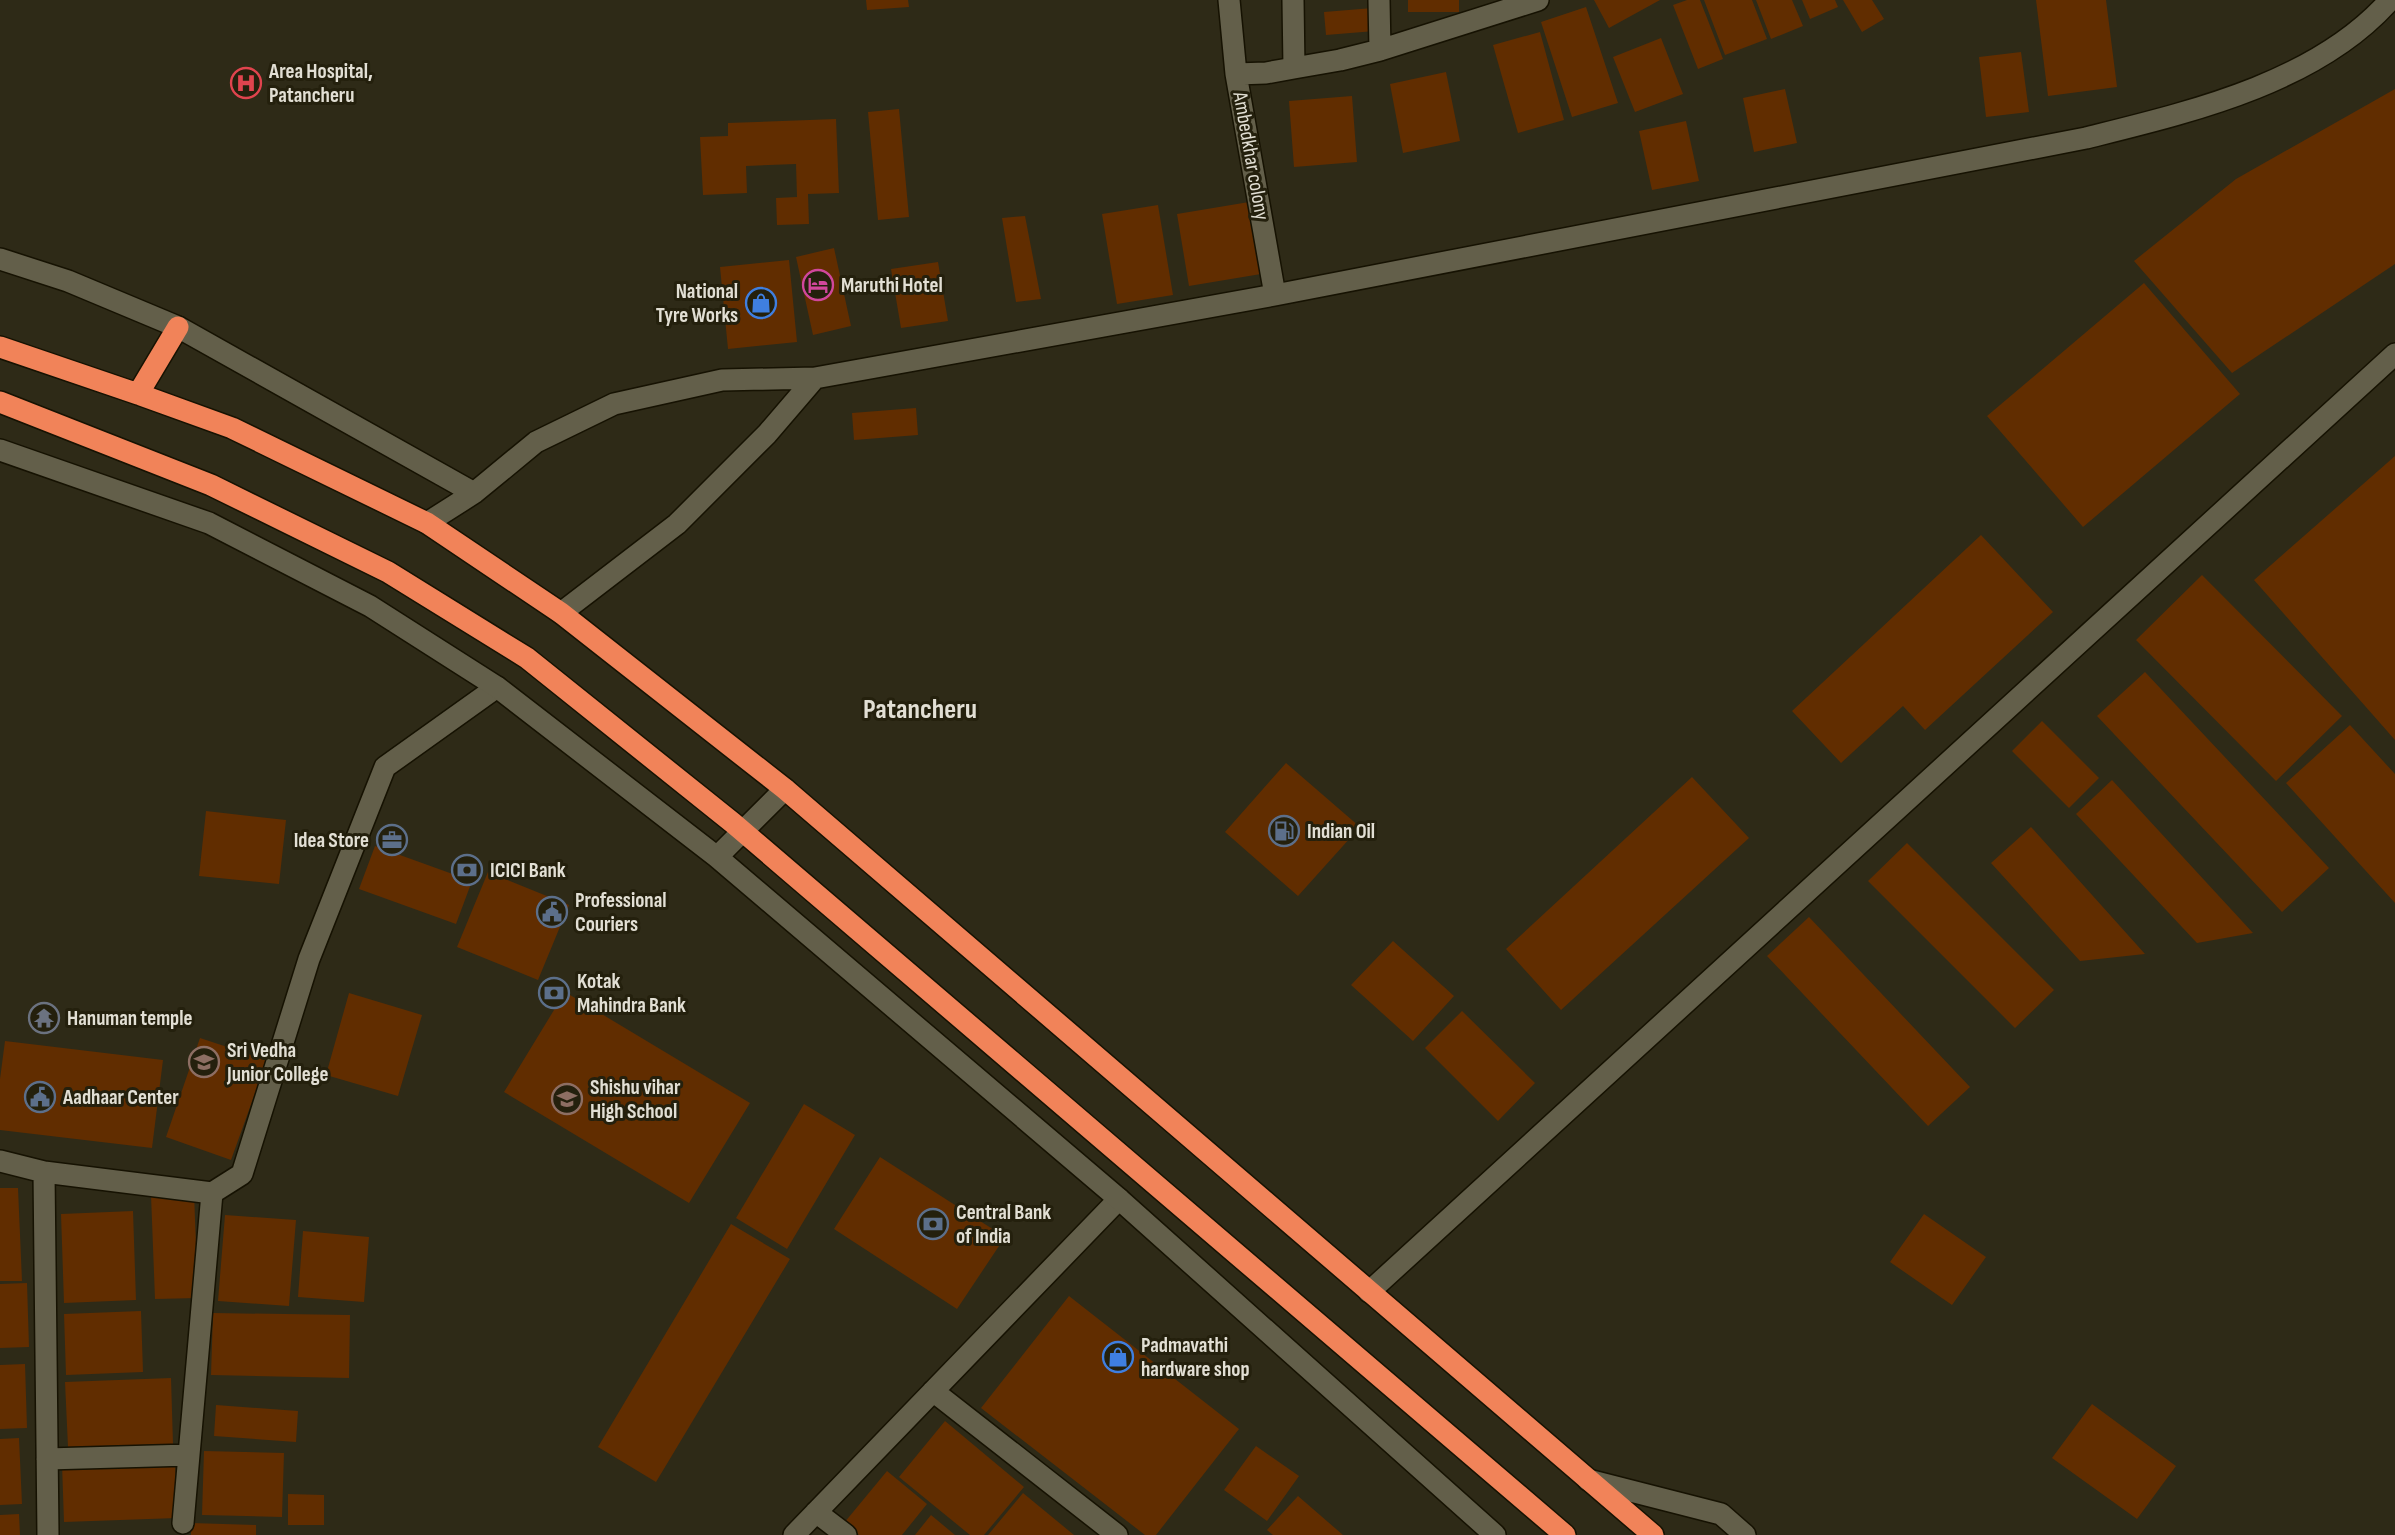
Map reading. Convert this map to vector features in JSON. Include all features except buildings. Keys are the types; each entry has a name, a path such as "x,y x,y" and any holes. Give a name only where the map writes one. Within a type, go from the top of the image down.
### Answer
{"highway":[{"path":"138,394 178,327"},
{"path":"0,347 232,428 427,523 561,613 785,789 1653,1535"},
{"path":"0,402 211,485 388,572 527,658 744,832 1565,1535"}],"street":[{"path":"1229,0 1236,74"},
{"path":"1293,0 1294,68"},
{"path":"1379,0 1380,50"},
{"name":"Ambedkhar colony","path":"1275,295 1236,74 1266,73 1340,60 1538,0"},
{"path":"427,523 474,493 536,442 614,404 722,380 815,378 1275,295 2087,138 2163,119 2241,93 2299,68 2345,43 2373,20 2390,0"},
{"path":"0,259 68,281 178,327 474,493"},
{"path":"1369,1292 2395,354"},
{"path":"561,613 677,524 767,434 815,378"},
{"path":"0,450 209,523 370,606 497,687 718,857 1119,1199 1495,1535"},
{"path":"0,1161 44,1172 212,1193 242,1174 309,959 385,766 497,687"},
{"path":"718,857 785,789"},
{"path":"44,1172 48,1535"},
{"path":"183,1523 212,1193"},
{"path":"794,1535 1119,1199"},
{"path":"933,1391 1116,1535"},
{"path":"47,1460 189,1455"},
{"path":"1588,1480 1721,1514 1745,1535"},
{"path":"816,1512 846,1535"}],"place":[{"name":"Area Hospital, Patancheru","path":"246,83"},
{"name":"Maruthi Hotel","path":"818,285"},
{"name":"National Tyre Works","path":"761,303"},
{"name":"Indian Oil","path":"1284,831"},
{"name":"Idea Store","path":"392,840"},
{"name":"ICICI Bank","path":"467,870"},
{"name":"Professional Couriers","path":"552,912"},
{"name":"Kotak Mahindra Bank","path":"554,993"},
{"name":"Hanuman temple","path":"44,1018"},
{"name":"Sri Vedha Junior College","path":"204,1062"},
{"name":"Aadhaar Center","path":"40,1097"},
{"name":"Shishu vihar High School","path":"567,1099"},
{"name":"Central Bank of India","path":"933,1224"},
{"name":"Padmavathi hardware shop","path":"1118,1357"}],"district":[{"name":"Patancheru","path":"920,709"}]}
